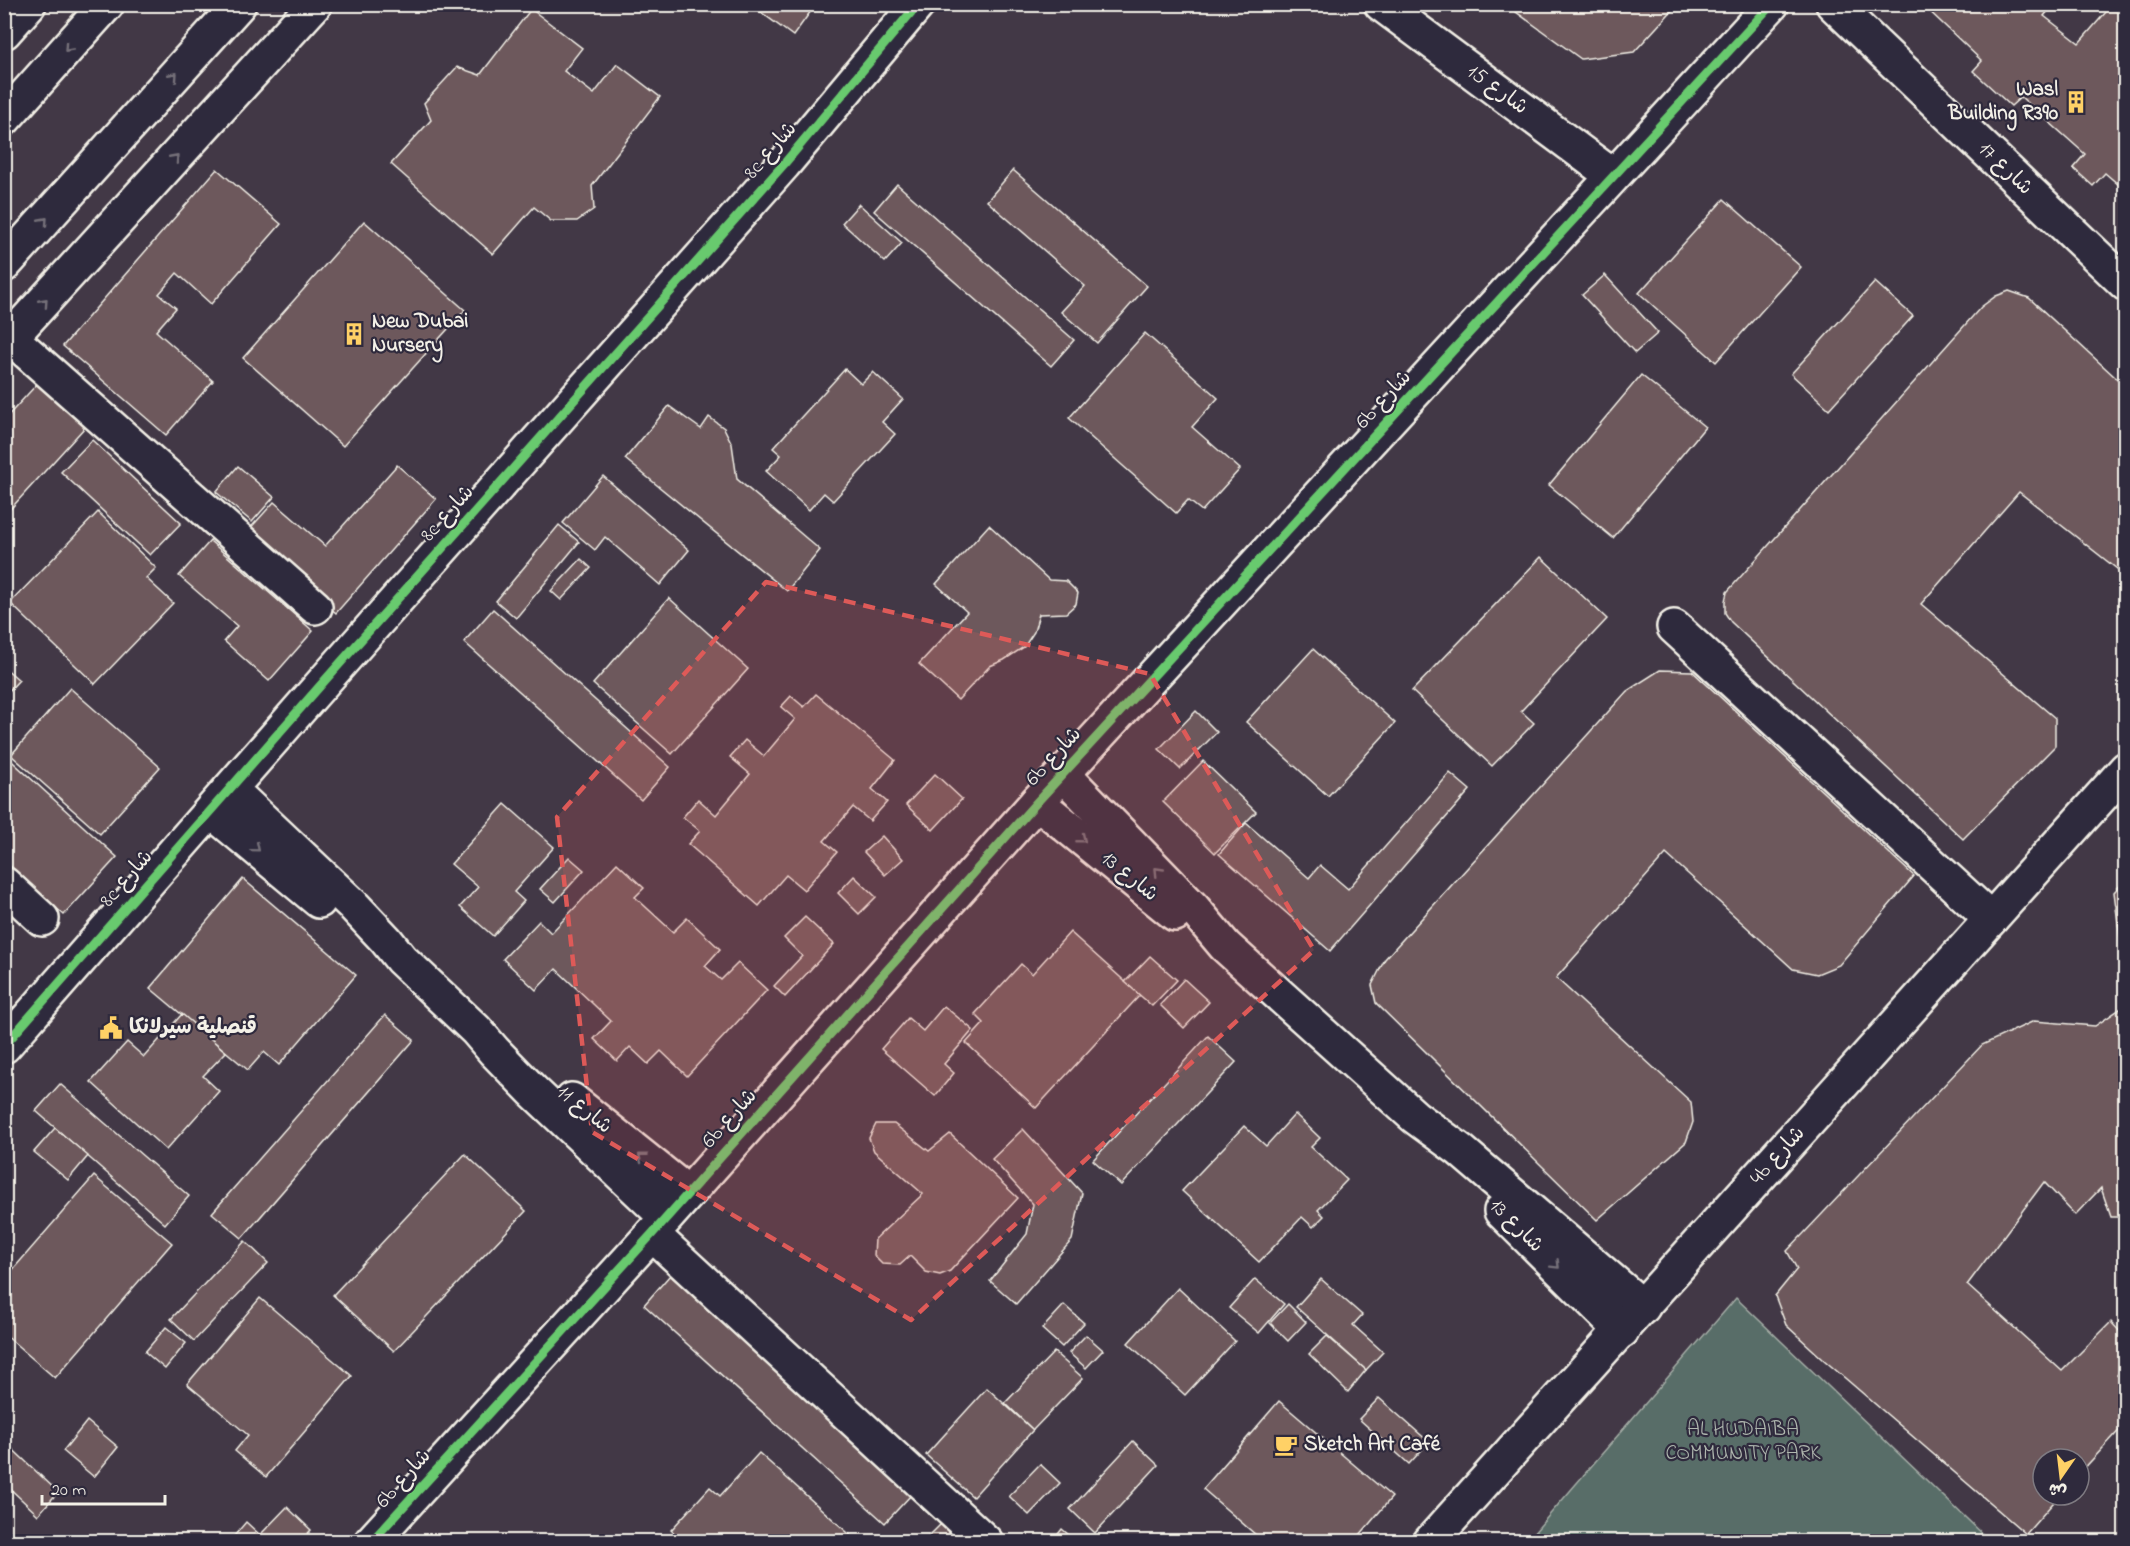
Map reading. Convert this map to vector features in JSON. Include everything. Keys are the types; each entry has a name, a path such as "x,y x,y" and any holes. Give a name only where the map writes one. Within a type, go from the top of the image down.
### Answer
{"street":[{"path":"4,32 29,4"},
{"path":"4,119 106,4"},
{"path":"4,265 239,4"},
{"path":"315,4 8,341 315,607"},
{"name":"8c شارع","path":"4,1046 784,164 918,4"},
{"name":"شارع 15","path":"1382,4 1613,176"},
{"name":"6b شارع","path":"371,1542 688,1193 1037,802 1772,4"},
{"name":"شارع 17","path":"1833,4 2126,284"},
{"path":"1674,627 1991,919"},
{"name":"4b شارع","path":"1430,1542 2126,769"},
{"name":"شارع 13","path":"1063,774 1194,909 1225,946 1414,1117 1460,1150 1643,1306"},
{"name":"شارع 11","path":"220,800 353,905 401,959 476,1030 659,1225 986,1542"},
{"name":"شارع 13","path":"1037,802 1164,906 1225,946"},
{"path":"4,884 42,919"},
{"name":"شارع 11","path":"476,1030 545,1078 688,1193"},
{"name":"شارع 13","path":"1414,1117 1469,1180 1622,1331"}],"highlighted area":[{"path":"766,582 1150,674 1314,950 911,1320 592,1132 557,817"}],"green space":[{"name":"AL HUDAIBA COMMUNITY PARK","path":"1736,1298 1990,1541 1527,1541"}],"building":[{"path":"750,4 816,4 793,36"},
{"path":"1505,4 1678,4 1634,52 1581,59"},
{"name":"Wasl Building R390","path":"1922,4 2054,4 2044,16 2079,43 2113,4 2126,4 2126,191 2105,173 2093,186 2073,168 2085,154 2021,97 2011,106 1973,71 1982,61"},
{"path":"531,9 582,48 564,71 594,94 617,64 660,97 592,186 594,209 577,221 551,221 534,207 493,254 391,164 431,120 424,103 457,67 480,75"},
{"path":"217,169 281,224 211,304 177,273 159,294 176,308 156,331 213,381 166,435 63,346"},
{"path":"1013,170 1147,286 1097,343 1061,312 1085,286 987,201"},
{"path":"897,184 1074,340 1051,366 874,211"},
{"path":"1724,199 1801,267 1716,362 1639,293"},
{"path":"859,204 902,243 885,262 842,223"},
{"name":"New Dubai Nursery","path":"364,221 465,310 343,446 243,358"},
{"path":"1605,275 1658,333 1635,353 1582,295"},
{"path":"1875,282 1913,316 1829,409 1791,374"},
{"path":"2009,291 2029,298 2126,387 2126,576 2019,492 1921,604 2055,718 2055,746 1963,839 1731,622 1725,613 1725,601 1727,592 1981,307 1996,296"},
{"path":"1145,333 1218,398 1192,427 1240,469 1202,511 1188,500 1176,513 1069,418"},
{"path":"845,369 861,384 873,372 903,399 882,422 895,434 833,501 824,493 809,510 766,471 781,455 773,448"},
{"path":"1641,375 1705,427 1613,538 1549,485"},
{"path":"38,383 85,427 4,516 4,420"},
{"path":"669,406 701,429 709,417 724,428 732,444 737,479 820,550 787,591 625,459"},
{"path":"92,440 181,523 150,555 61,472"},
{"path":"397,465 436,499 336,613 245,534 274,502 325,546"},
{"path":"238,466 274,497 252,522 216,492"},
{"path":"603,476 689,550 660,585 605,537 595,550 563,523"},
{"path":"98,512 156,568 146,578 173,603 95,684 10,603"},
{"path":"559,525 579,542 516,618 496,601"},
{"path":"989,525 1049,580 1066,581 1078,593 1076,604 1066,613 1039,614 1034,632 1024,647 990,666 958,700 919,664 967,612 936,584"},
{"path":"210,541 313,631 269,681 224,641 237,626 179,576"},
{"path":"1541,557 1607,619 1521,711 1534,723 1492,766 1412,691"},
{"path":"581,559 591,568 561,600 551,591"},
{"path":"669,598 748,669 672,754 593,684"},
{"path":"493,609 670,767 641,800 464,642"},
{"path":"1313,649 1395,723 1328,796 1246,722"},
{"path":"4,667 19,680 4,696"},
{"path":"1660,670 1692,671 1914,876 1839,965 1817,974 1793,969 1666,854 1556,978 1691,1102 1693,1122 1686,1142 1597,1220 1376,1003 1372,985 1385,959 1627,691"},
{"path":"70,688 160,767 100,834 11,755"},
{"path":"816,694 895,760 872,789 887,802 870,821 853,807 824,841 837,852 804,890 786,875 759,906 688,844 700,831 683,817 698,799 716,815 750,774 730,757 745,740 764,756 795,719 781,707 791,696 804,707"},
{"path":"1196,711 1217,732 1180,769 1159,749"},
{"path":"4,754 117,857 64,915 4,860"},
{"path":"1203,761 1256,812 1215,853 1163,802"},
{"path":"1450,773 1470,790 1330,951 1219,854 1246,823 1309,878 1320,865 1348,889"},
{"path":"935,774 962,799 933,830 906,805"},
{"path":"505,804 554,847 514,892 524,901 493,936 460,907 478,887 451,864"},
{"path":"882,836 903,859 885,875 864,852"},
{"path":"569,857 584,870 555,902 540,889"},
{"path":"617,863 644,888 635,897 673,932 687,918 720,949 705,966 721,980 738,963 767,990 687,1076 661,1051 648,1064 630,1047 617,1061 594,1039 611,1021 556,969 536,990 503,959 539,921 551,933"},
{"path":"854,876 876,897 859,914 838,893"},
{"path":"243,879 356,975 279,1065 264,1052 248,1070 150,988"},
{"path":"2126,879 2126,985 2114,892"},
{"path":"805,917 834,944 785,997 774,986 802,956 784,938"},
{"path":"1070,932 1140,995 1036,1108 966,1043 984,1023 975,1014 1021,964 1032,974"},
{"path":"1150,956 1177,980 1152,1006 1125,982"},
{"path":"1184,979 1209,1002 1184,1028 1160,1005"},
{"path":"2126,1005 2126,1217 2111,1217 2101,1188 2075,1215 2044,1182 1967,1285 2062,1371 2111,1322 2126,1338 2126,1363 2117,1375 2126,1382 2126,1423 2091,1461 2091,1447 2031,1447 2031,1507 2050,1507 2026,1534 1786,1325 1775,1296 1797,1269 1787,1251 1982,1045 2034,1021 2095,1026"},
{"path":"944,1006 973,1030 944,1064 954,1073 935,1096 881,1049 908,1018 923,1031"},
{"path":"182,1014 226,1052 203,1076 219,1091 166,1150 91,1082 127,1042 144,1057"},
{"path":"385,1015 414,1040 242,1238 212,1213"},
{"path":"1208,1036 1236,1062 1121,1185 1093,1160"},
{"path":"60,1084 189,1196 165,1224 36,1111"},
{"path":"1295,1114 1320,1138 1311,1147 1347,1180 1318,1210 1324,1216 1313,1227 1302,1217 1259,1262 1182,1191 1244,1126 1266,1146"},
{"path":"876,1124 894,1124 929,1151 950,1134 1018,1198 950,1271 940,1275 926,1272 910,1256 900,1265 882,1264 874,1256 875,1239 923,1194 874,1151 869,1138"},
{"path":"55,1128 88,1156 68,1180 34,1152"},
{"path":"1023,1129 1082,1193 1072,1240 1016,1304 990,1281 1027,1234 1033,1204 992,1159"},
{"path":"465,1154 526,1211 394,1351 333,1295"},
{"path":"94,1176 172,1243 55,1378 4,1334 4,1269 9,1274"},
{"path":"245,1241 268,1263 194,1341 171,1319"},
{"path":"670,1275 912,1494 885,1523 644,1305"},
{"path":"1255,1279 1284,1304 1259,1333 1229,1308"},
{"path":"1321,1279 1362,1315 1353,1325 1383,1352 1366,1370 1296,1307"},
{"path":"1178,1288 1235,1341 1185,1395 1128,1343"},
{"path":"260,1298 352,1376 266,1477 235,1451 248,1435 187,1384"},
{"path":"1288,1304 1306,1322 1288,1341 1270,1323"},
{"path":"1064,1305 1084,1323 1062,1347 1042,1329"},
{"path":"166,1327 186,1343 165,1369 145,1352"},
{"path":"1086,1335 1103,1350 1086,1368 1069,1353"},
{"path":"1327,1336 1366,1370 1348,1392 1309,1354"},
{"path":"1054,1352 1083,1378 1033,1430 1005,1403"},
{"path":"987,1388 1033,1430 973,1497 926,1455"},
{"path":"1379,1398 1429,1442 1409,1464 1359,1419"},
{"name":"Sketch Art Café","path":"1279,1401 1392,1497 1354,1542 1264,1542 1203,1489"},
{"path":"87,1421 118,1447 94,1477 63,1451"},
{"path":"4,1441 58,1492 38,1515 4,1483"},
{"path":"1133,1441 1158,1465 1095,1533 1070,1509"},
{"path":"759,1453 858,1542 683,1542 671,1530 710,1487 720,1496"},
{"path":"1040,1464 1060,1483 1029,1515 1009,1496"},
{"path":"287,1507 311,1530 300,1542 229,1542 246,1522 260,1535"},
{"path":"946,1519 969,1542 923,1542"},
{"path":"1062,1529 1077,1542 1052,1542"}],"cycle path":[{"path":"4,1046 327,678 784,164 918,4"},
{"path":"371,1542 652,1234 1037,802 1772,4"}],"place":[{"name":"Wasl Building R390","path":"2076,102"},
{"name":"New Dubai Nursery","path":"354,334"},
{"name":"قنصلية سيرلانكا","path":"111,1028"},
{"name":"Sketch Art Café","path":"1286,1445"}]}
